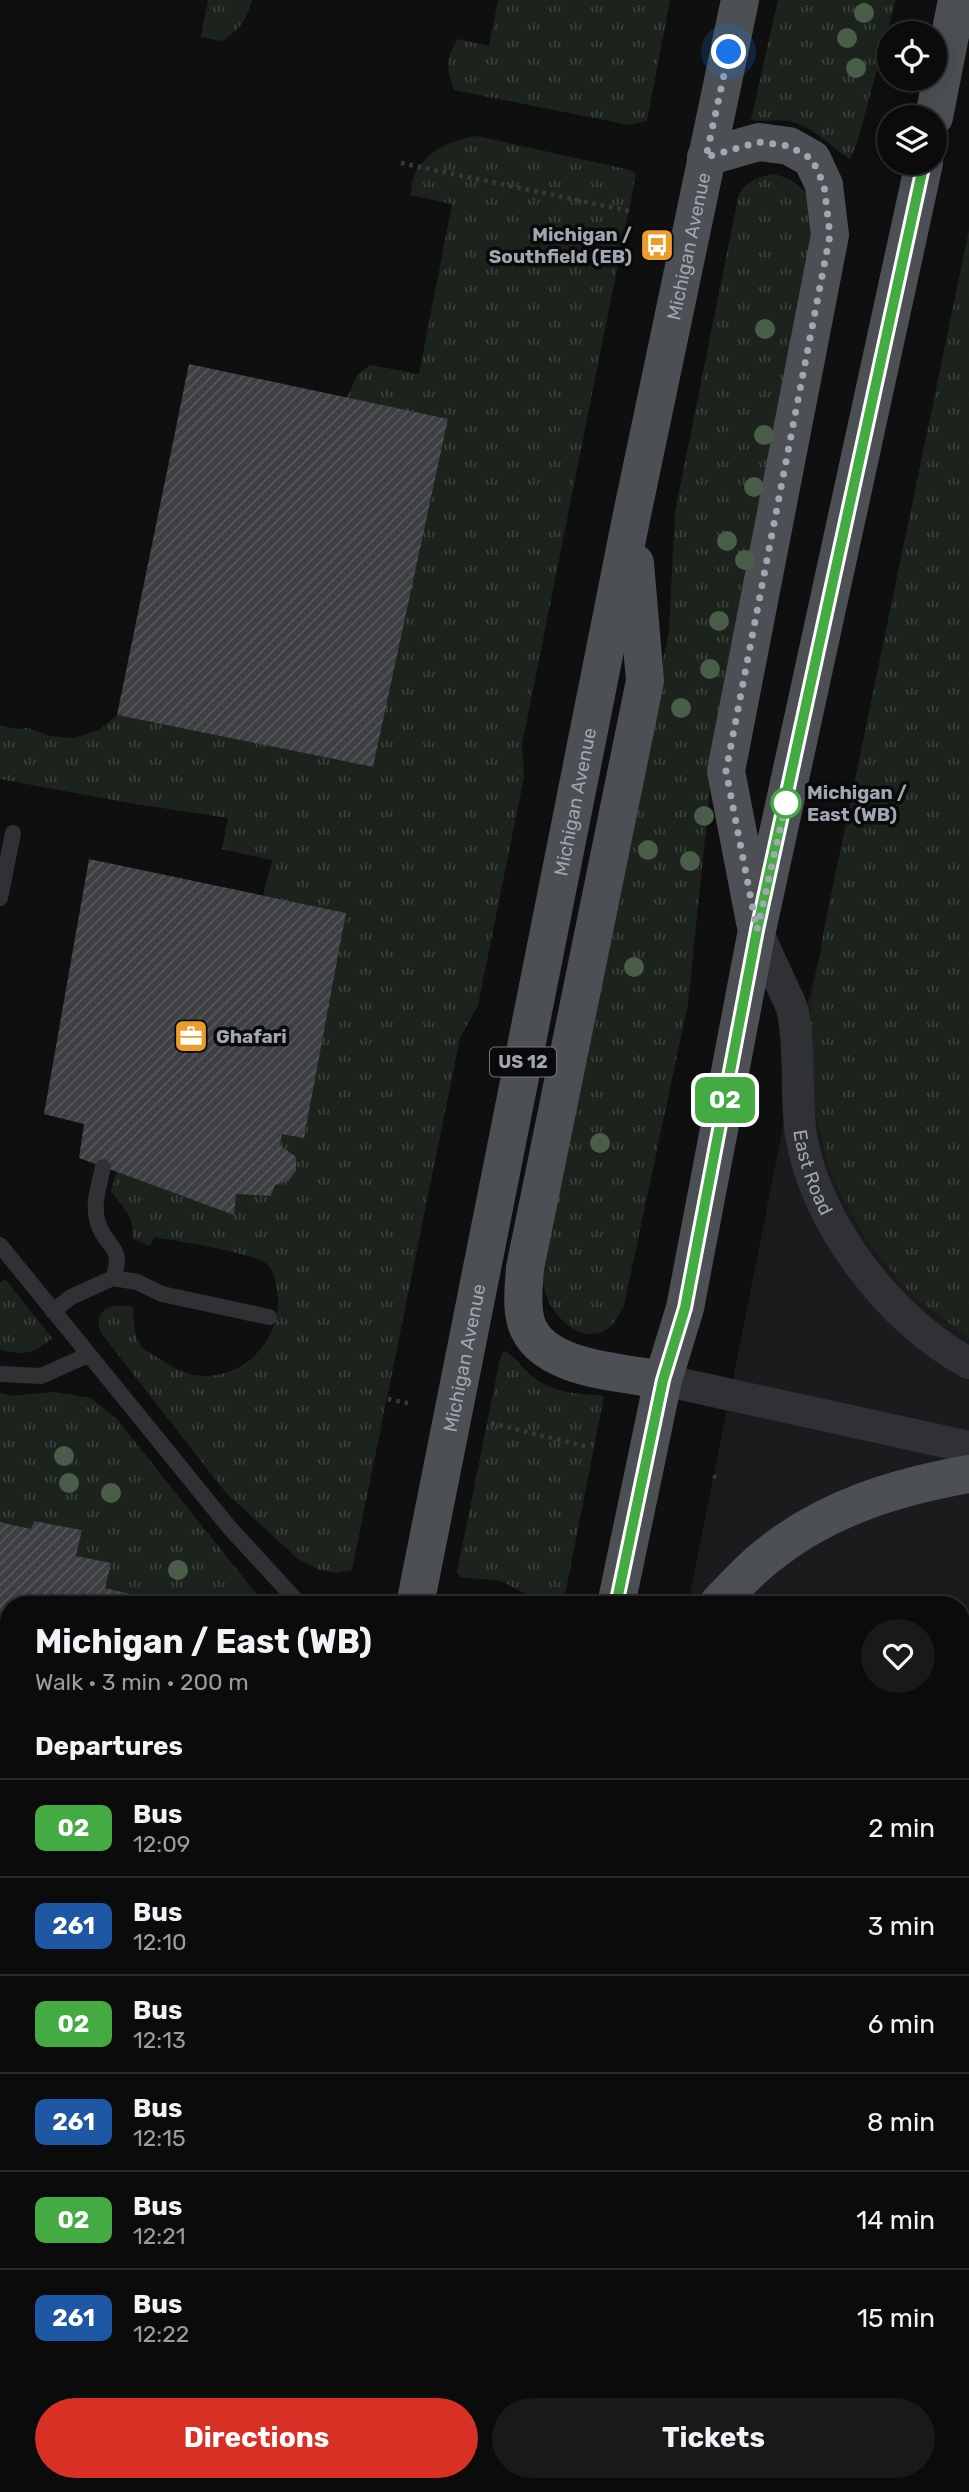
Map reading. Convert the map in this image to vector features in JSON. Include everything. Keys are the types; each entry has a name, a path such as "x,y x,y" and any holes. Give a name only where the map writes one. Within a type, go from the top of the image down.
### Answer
{"main road":[{"name":"Michigan Avenue","path":"417,1596 631,519 740,0"},
{"path":"936,105 957,0"},
{"path":"947,124 954,116 969,72"},
{"path":"706,157 759,142 789,146 812,159 824,185 830,235 726,771 757,930"},
{"path":"618,1596 663,1380 685,1308 757,930 921,175"},
{"path":"631,519 645,681 525,1268 523,1297 526,1322 533,1336 543,1348 559,1358 574,1364 663,1380"},
{"path":"726,1596 765,1557 810,1526 873,1497 969,1474"}],"street":[{"name":"East Road","path":"757,930 793,1011 801,1134 808,1167 825,1207 847,1246 891,1301 946,1348 969,1363"},
{"path":"663,1380 969,1447"}],"lane":[{"path":"0,898 13,833"},
{"path":"103,1167 96,1210 98,1223 114,1248 119,1263 113,1278"},
{"path":"0,1245 229,1527 292,1596"},
{"path":"53,1311 71,1297 113,1278 136,1282 162,1294 269,1317"},
{"path":"0,1374 41,1376 88,1355"}],"path":[{"path":"401,163 634,212"},
{"path":"388,1399 411,1404"},
{"path":"487,1422 588,1447"},
{"path":"713,1476 720,1479"}],"shaded area":[{"path":"969,366 969,1596 690,1596 808,1001"}],"green space":[{"path":"208,0 252,0 242,24 222,41 201,37"},
{"path":"498,0 670,0 647,121 629,125 454,90 448,64 451,51 458,39 489,46"},
{"path":"778,0 896,0 890,21 877,21 877,70 850,159 814,132 798,124 784,120 751,120"},
{"path":"477,136 630,170 636,174 522,745 524,777 478,1005 460,1038 352,1570 336,1573 319,1570 298,1559 226,1493 101,1333 99,1324 102,1312 112,1306 133,1307 135,1332 141,1346 172,1367 194,1375 226,1373 241,1366 264,1345 277,1316 278,1300 277,1286 268,1265 260,1260 214,1248 154,1237 150,1246 132,1238 130,1218 111,1191 117,1172 234,1215 236,1194 271,1196 275,1185 292,1176 296,1157 280,1145 282,1134 304,1137 346,914 263,896 272,860 222,849 228,818 0,779 0,725 16,729 27,728 50,736 74,738 99,730 117,715 373,767 448,420 347,398 357,375 370,365 419,374 452,204 410,195 413,178 420,165 434,152 450,143"},
{"path":"773,174 800,187 818,213 710,789 688,1004 624,1305 613,1324 603,1331 583,1333 564,1322 550,1304 544,1286 541,1257 669,631 675,512 738,198 751,181"},
{"path":"969,230 969,1338 916,1298 897,1278 865,1237 832,1176 812,1102 809,1021 824,929"},
{"path":"5,1279 52,1338 34,1351 16,1353 0,1350 0,1283"},
{"path":"504,1351 538,1381 559,1390 604,1396 565,1596 529,1596 501,1581 461,1577 457,1572 500,1359"},
{"path":"54,1392 91,1398 116,1418 259,1596 139,1596 105,1588 76,1556 82,1530 34,1521 31,1529 0,1522 0,1393 13,1396"}],"building":[{"path":"189,364 448,419 373,767 117,715"},
{"name":"Ghafari","path":"89,859 346,913 304,1138 282,1134 280,1145 296,1157 296,1171 288,1181 275,1185 271,1196 236,1194 234,1215 79,1158 84,1124 44,1114"},
{"path":"34,1521 82,1530 76,1556 111,1563 105,1588 139,1596 0,1596 0,1522 31,1529"}],"bus line":[{"name":"02","path":"618,1596 663,1380 685,1308 757,930 921,175"}],"place":[{"name":"Michigan / Southfield (EB)","path":"657,245"},
{"name":"Michigan / East (WB)","path":"786,803"},
{"name":"Ghafari","path":"191,1036"}],"route":[{"path":"729,52 706,157 759,142 789,146 812,159 824,185 830,235 726,771 757,930 786,803"}]}
